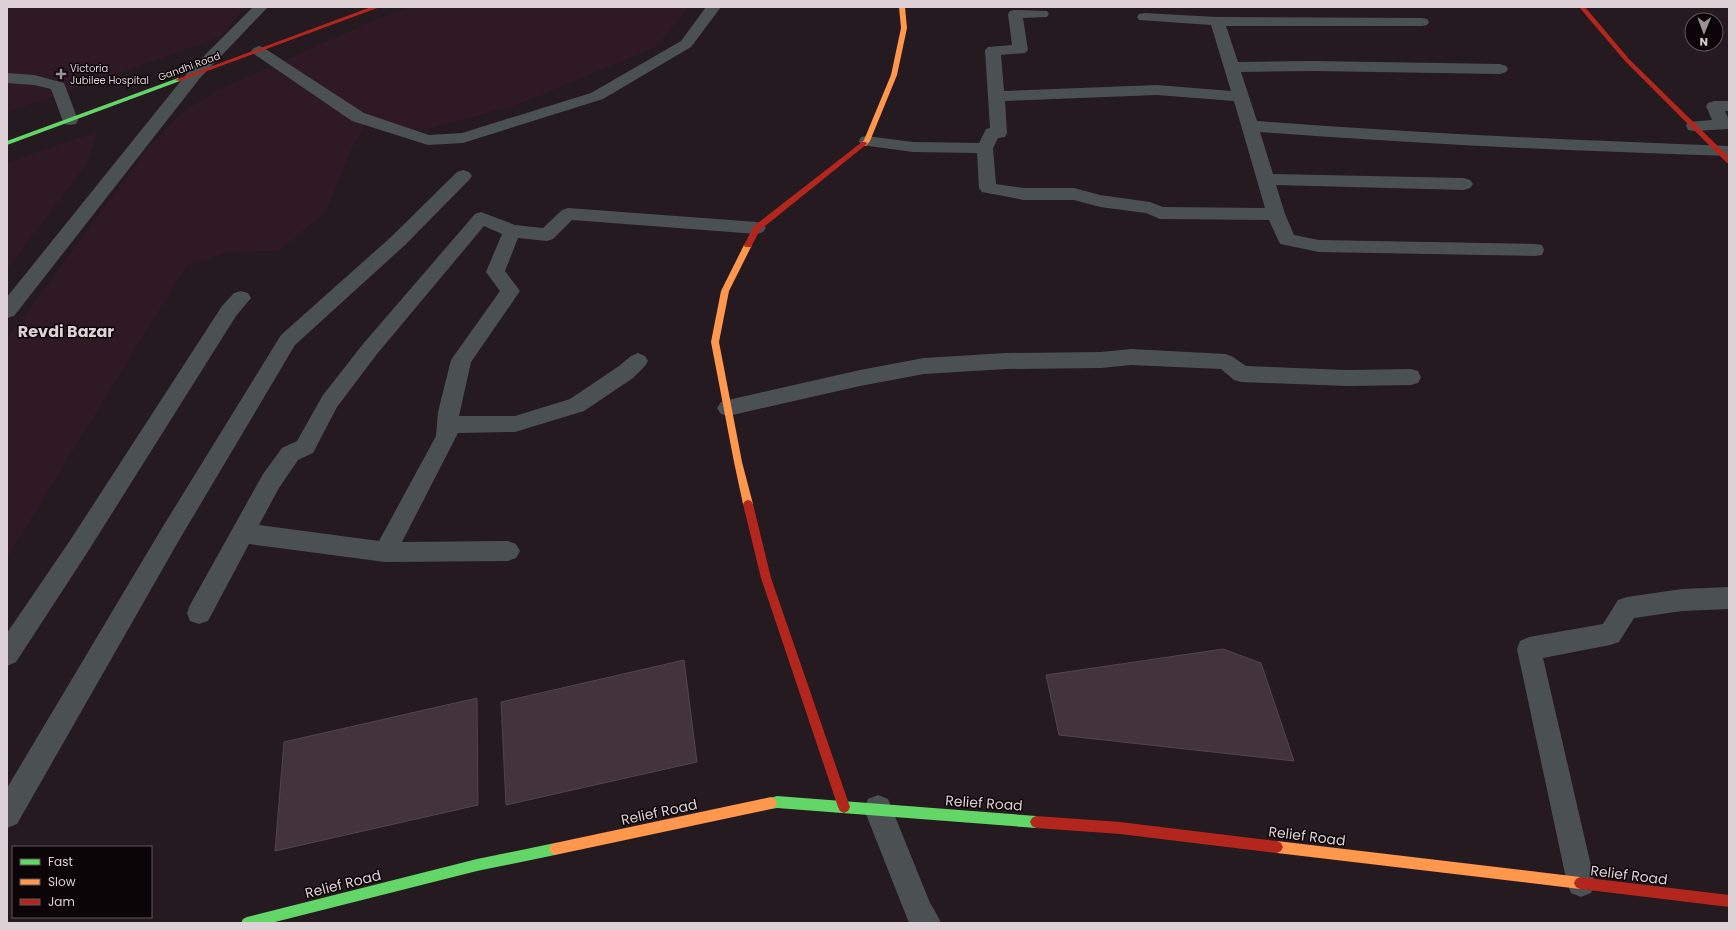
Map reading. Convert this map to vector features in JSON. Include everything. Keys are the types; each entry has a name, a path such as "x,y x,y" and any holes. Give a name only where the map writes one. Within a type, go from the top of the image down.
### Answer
{"main road":[{"name":"Gandhi Road","path":"7,143 377,7"},
{"path":"844,806 766,578 738,462 715,342 725,291 757,228 867,141 894,75 904,28 902,7"},
{"path":"1582,7 1627,60 1694,126 1726,154"},
{"name":"Relief Road","path":"247,923 478,865 777,802 1120,828 1729,901"}],"street":[{"path":"7,311 194,75 261,7"},
{"path":"259,51 358,117 428,140 463,138 597,96 686,44 714,7"},
{"path":"1042,14 1015,14 1020,50 993,50 1000,133 992,133 985,148 988,188 1024,194 1074,194 1150,208 1160,213 1276,214"},
{"path":"1144,17 1217,21 1422,22"},
{"path":"1217,21 1276,214 1288,240 1319,246 1535,250"},
{"path":"1232,67 1314,66 1500,69"},
{"path":"7,78 34,80 58,86 70,120"},
{"path":"997,96 1157,90 1240,97"},
{"path":"1694,126 1723,125 1714,106 1729,106"},
{"path":"1249,126 1411,138 1726,154"},
{"path":"867,141 913,147 985,148"},
{"path":"7,814 170,535 288,340 398,241 463,176"},
{"path":"1265,179 1464,184"},
{"path":"199,613 271,481 290,454 305,447 330,401 370,349 481,218 512,231 547,235 568,214 757,228"},
{"path":"385,552 447,436 449,412 461,360 510,291 495,272 512,231"},
{"path":"7,654 79,546 228,311 241,298"},
{"path":"728,408 860,378 924,366 1006,361 1101,360 1131,357 1226,362 1241,374 1347,378 1411,376"},
{"path":"448,425 515,424 577,405 626,372 638,361"},
{"path":"242,533 385,552 508,551"},
{"path":"1581,883 1529,649 1610,634 1627,608 1682,600 1729,598"},
{"path":"878,810 919,913 926,923"}],"shaded area":[{"name":"Victoria Jubilee Hospital","path":"7,7 245,7 221,37 7,112"},
{"name":"Revdi Bazar","path":"412,7 689,7 655,48 516,105 406,135 371,115 349,154 327,211 279,251 230,252 187,265 7,558 7,339 150,145 181,113 220,89 375,20"},
{"path":"98,131 88,163 7,269 7,163"}],"building":[{"path":"1223,649 1261,663 1294,761 1059,735 1046,675"},
{"path":"684,660 697,762 506,805 501,702"},
{"path":"477,698 478,805 275,851 284,742"}],"traffic: fast":[{"path":"7,143 178,80"},
{"path":"771,803 777,802 1036,822"},
{"path":"247,923 477,865 555,849"}],"traffic: slow":[{"path":"864,144 867,141 894,75 904,28 902,7"},
{"path":"748,245 725,291 715,342 738,462 748,504"},
{"path":"555,849 771,803"},
{"path":"1277,847 1580,883"}],"traffic: jam":[{"path":"178,80 377,7"},
{"path":"1582,7 1627,60 1729,161"},
{"path":"748,245 757,228 864,144"},
{"path":"748,504 766,578 844,807"},
{"path":"1036,822 1120,828 1277,847"},
{"path":"1580,883 1729,901"}],"place":[{"name":"Victoria Jubilee Hospital","path":"61,74"}],"district":[{"name":"Revdi Bazar","path":"66,331"}]}
